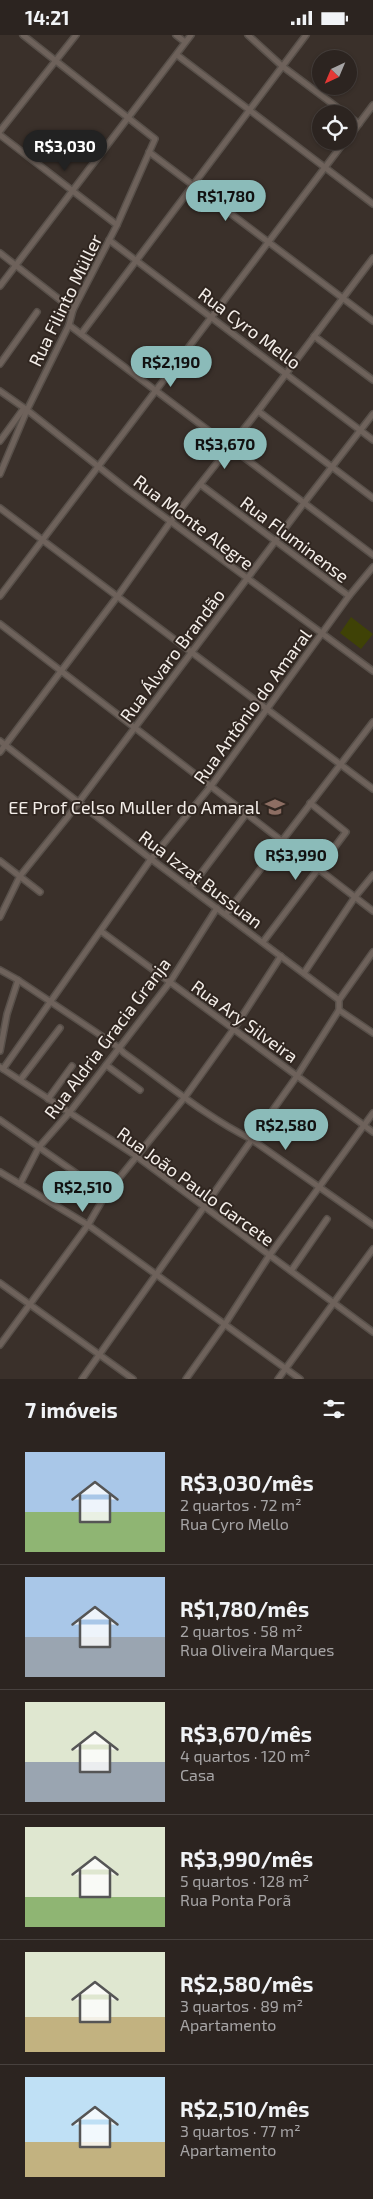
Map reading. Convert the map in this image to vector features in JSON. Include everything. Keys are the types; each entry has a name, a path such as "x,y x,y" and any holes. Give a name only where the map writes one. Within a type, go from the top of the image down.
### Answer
{"street":[{"path":"23,35 128,118"},
{"path":"76,35 0,133 116,225"},
{"path":"176,35 185,42"},
{"path":"0,286 191,35"},
{"path":"248,35 282,66 334,105"},
{"path":"81,334 306,35"},
{"path":"177,55 373,204"},
{"path":"357,127 373,105"},
{"name":"Rua Filinto Müller","path":"0,474 26,409 69,325 73,310 116,225 155,139 128,118"},
{"path":"0,596 338,150"},
{"path":"149,152 373,321"},
{"name":"Rua Cyro Mello","path":"109,239 373,440"},
{"path":"0,253 73,310"},
{"path":"0,752 2,743 117,597 171,521 258,411 373,258"},
{"path":"0,364 37,312"},
{"path":"69,325 373,555"},
{"path":"314,336 373,380"},
{"name":"Rua Monte Alegre","path":"0,391 247,579 373,671"},
{"path":"0,441 26,409"},
{"path":"258,411 373,498"},
{"name":"Rua Álvaro Brandão","path":"0,917 20,876 79,802 373,414"},
{"name":"Rua Fluminense","path":"201,485 349,596"},
{"path":"0,508 373,789"},
{"name":"Rua Antônio do Amaral","path":"2,1068 102,931 151,859 210,785 349,596 373,567"},
{"path":"0,624 373,911"},
{"path":"226,914 373,722"},
{"name":"Rua Izzat Bussuan","path":"2,743 151,859 339,1000"},
{"path":"262,942 346,832 310,803"},
{"path":"190,888 246,814"},
{"path":"0,861 40,892"},
{"path":"304,973 355,897 373,875"},
{"name":"Rua Aldria Gracia Granja","path":"20,1184 39,1147 69,1113 170,982 217,908"},
{"name":"Rua Ary Silveira","path":"102,931 233,1030 373,1131"},
{"path":"82,1379 297,1076 340,1011 339,1000 373,952"},
{"path":"0,1345 88,1225 106,1194 185,1097 233,1030 281,956"},
{"path":"0,970 118,1047 185,1097 237,1132 251,1139 373,1225"},
{"path":"0,1051 7,1014 18,980"},
{"path":"340,1011 373,1033"},
{"path":"0,1028 7,1014"},
{"path":"21,1079 60,1028"},
{"path":"106,1065 140,1090"},
{"path":"48,1099 72,1066"},
{"name":"Rua João Paulo Garcete","path":"2,1068 136,1156 373,1332"},
{"path":"186,1379 225,1325 269,1256 373,1113"},
{"path":"0,1120 106,1194"},
{"path":"0,1171 88,1225 300,1379"},
{"path":"291,1271 327,1219"},
{"path":"278,1379 333,1301 373,1249"},
{"path":"0,1283 134,1379"}],"shaded area":[{"path":"351,617 373,634 361,649 340,633"}],"place":[{"name":"EE Prof Celso Muller do Amaral","path":"275,807"}]}
